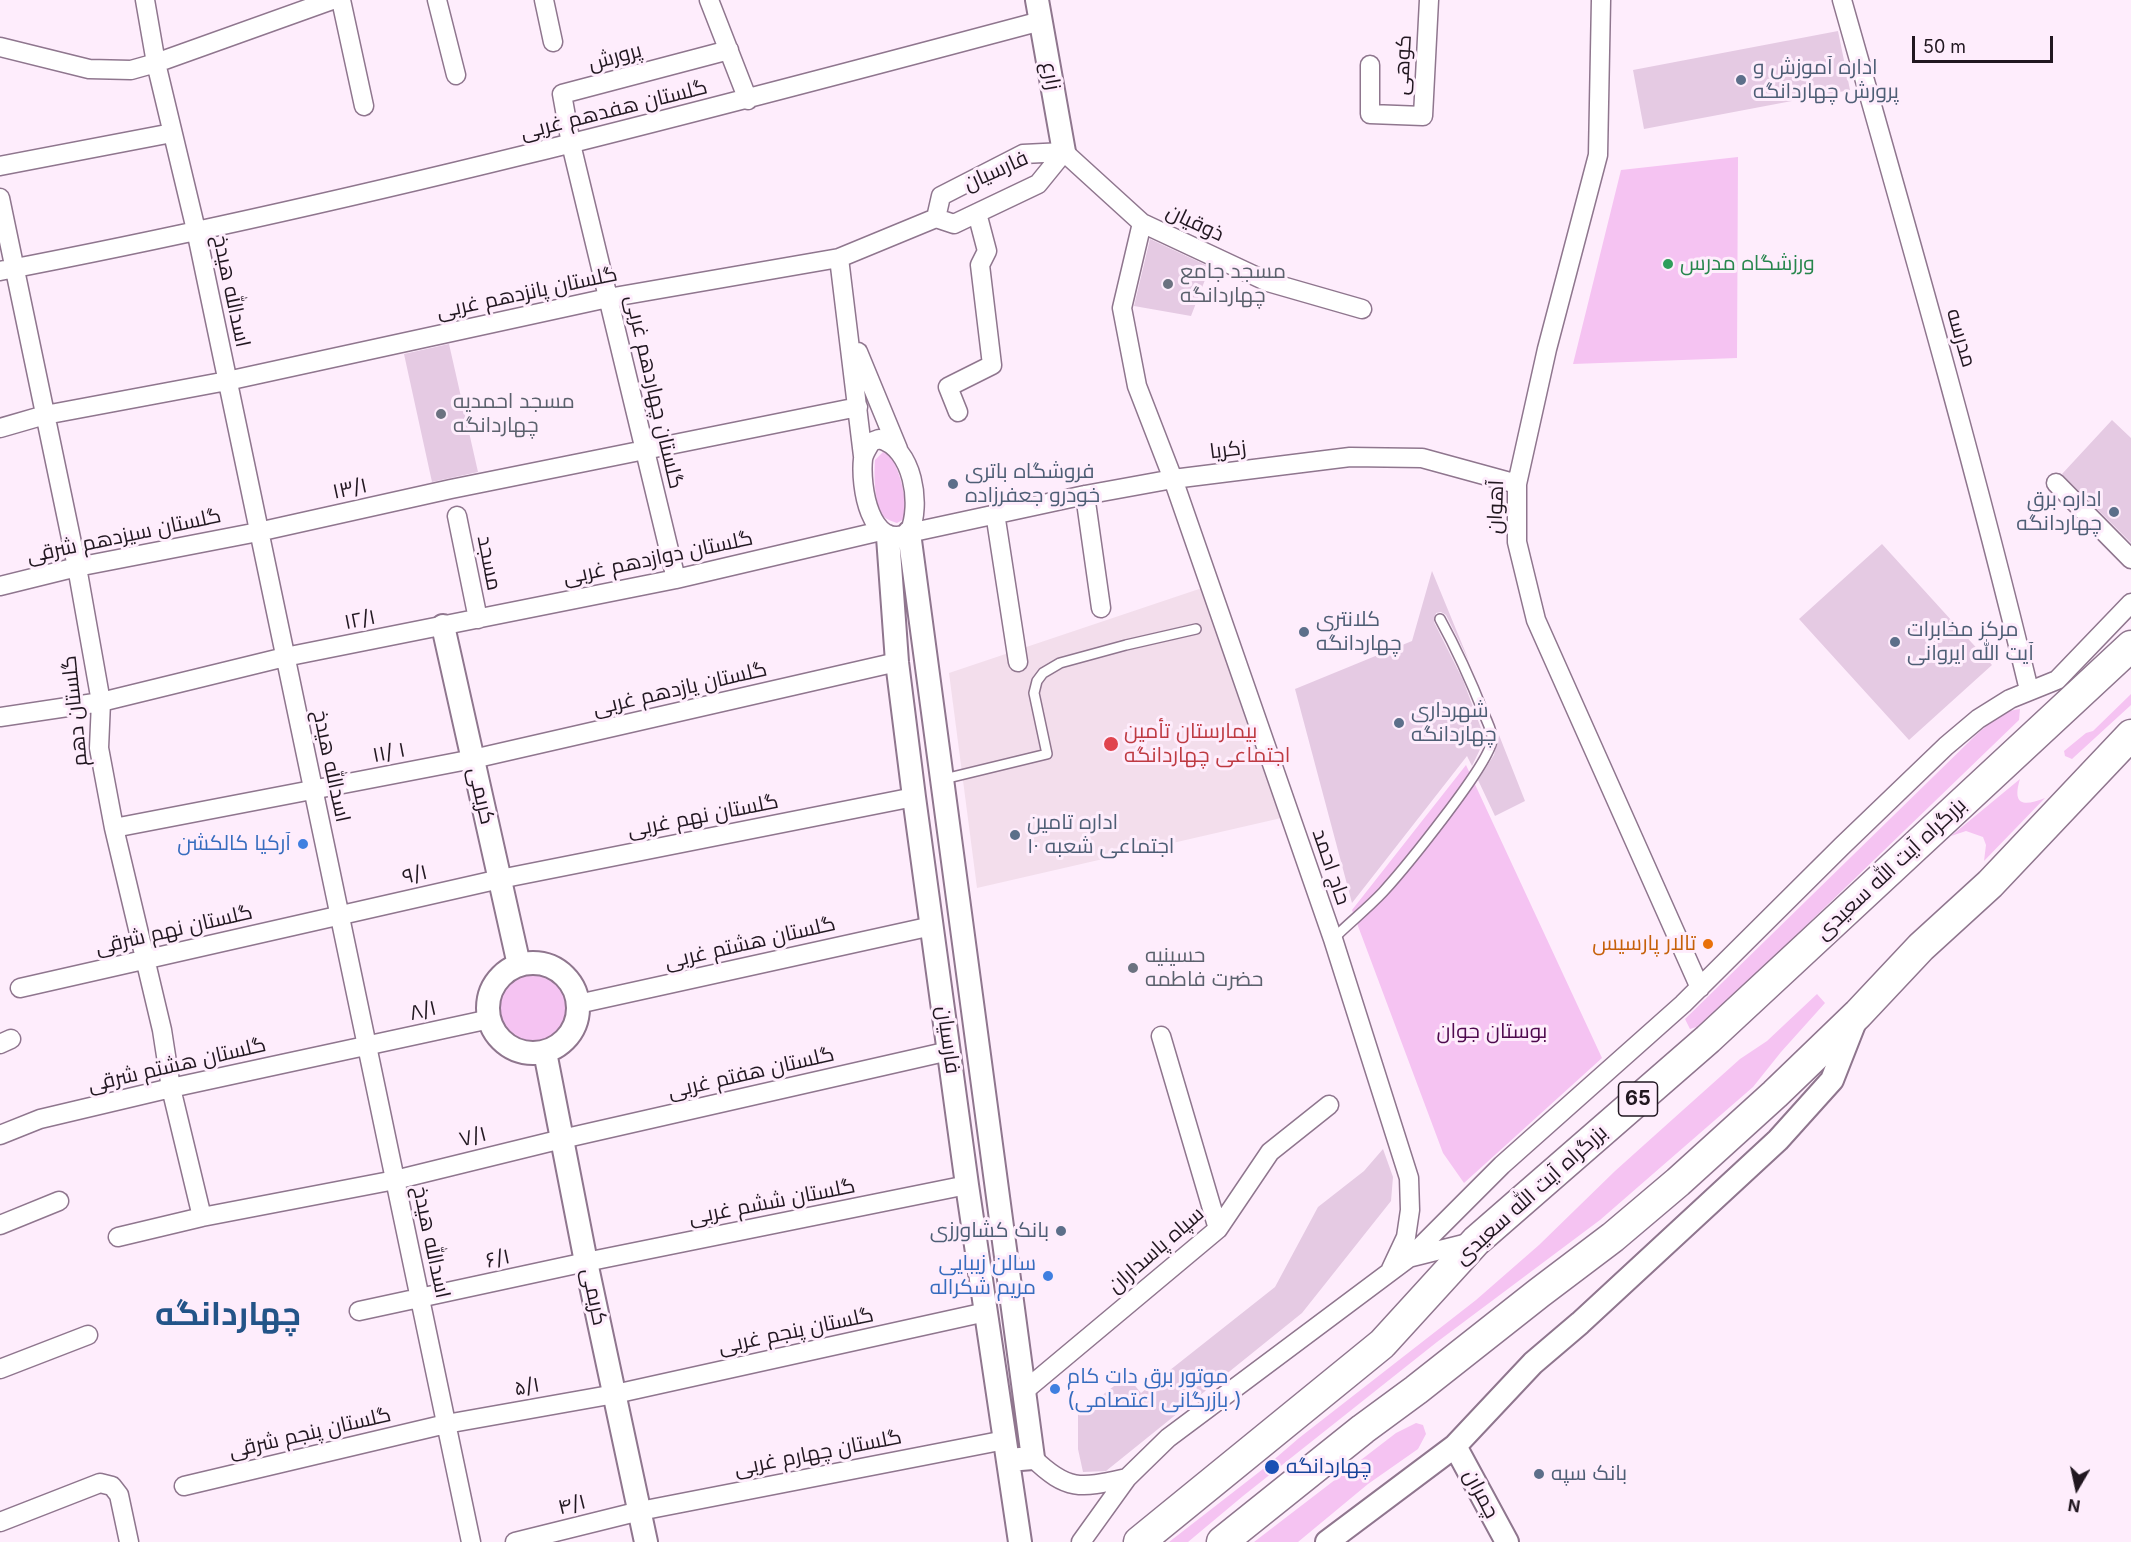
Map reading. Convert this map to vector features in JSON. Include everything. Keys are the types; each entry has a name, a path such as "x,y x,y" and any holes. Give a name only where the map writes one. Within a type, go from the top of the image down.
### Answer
{"highway":[{"name":"بزرگراه آیت الله سعیدی","path":"1139,1542 1382,1344 1476,1241 1708,1039 2066,689 2131,646"},
{"path":"1222,1542 1363,1429 1613,1238 1678,1182 1775,1094 1858,1014 1921,947 1997,877 2131,735"}],"street":[{"name":"اسدالله هیدخ","path":"145,0 156,63 196,230 471,1542"},
{"path":"0,46 89,69 131,70 332,0"},
{"path":"341,0 364,106"},
{"path":"437,0 456,75"},
{"path":"543,0 553,42"},
{"path":"709,0 748,100"},
{"name":"کوهی","path":"1371,65 1370,114 1423,116 1429,0"},
{"name":"آهوان","path":"1601,0 1598,155 1547,349 1517,484 1517,542 1536,620 1700,988"},
{"name":"مدرسه","path":"1842,0 1946,366 2030,690"},
{"name":"گلستان هفدهم غربی","path":"7,269 196,230 572,144 748,100 1039,11"},
{"name":"زارع","path":"1039,11 1064,152"},
{"name":"پرورش","path":"572,144 562,93 729,50"},
{"path":"0,166 172,133"},
{"name":"گلستان چهاردهم غربی","path":"572,144 676,579"},
{"name":"فارسیان","path":"839,258 936,218 954,224 1038,184 1064,152"},
{"name":"فارسیان","path":"936,218 941,196 1023,154 1064,152"},
{"name":"ذوقیان","path":"1064,152 1142,223 1268,282 1362,309"},
{"name":"گلستان دهم","path":"0,198 7,269 45,415 77,567 101,702 99,748 114,828 162,1030 171,1088 202,1217"},
{"path":"958,411 948,387 992,365 980,265 987,251 977,213"},
{"name":"حاج احمد","path":"1142,223 1122,308 1137,386 1173,479 1333,939 1409,1178 1410,1210 1406,1237 1390,1272"},
{"path":"839,258 858,407 863,456 862,478 866,499 872,515 893,534 914,524 915,492 910,474 849,331"},
{"name":"گلستان پانزدهم غربی","path":"0,428 45,415 227,381 608,298 839,258"},
{"name":"۱۳/۱","path":"258,532 452,489 858,407"},
{"path":"863,456 871,442 879,439 888,441 898,449"},
{"name":"زکریا","path":"893,534 1173,479 1350,457 1422,458 1517,484"},
{"path":"2056,483 2131,560"},
{"path":"1085,495 1101,608"},
{"path":"916,509 946,524"},
{"path":"995,513 1018,662"},
{"name":"مسجد","path":"457,516 478,619"},
{"name":"گلستان سیزدهم شرقی","path":"0,586 77,567 258,532"},
{"name":"فارسیان","path":"893,534 897,662 914,797 967,1185 1020,1542"},
{"name":"فارسیان","path":"893,534 941,779 1033,1458"},
{"name":"گلستان دوازدهم غربی","path":"443,626 893,534"},
{"path":"1082,1542 1127,1478 1168,1438 1410,1257 1502,1166 1700,988 1946,746 1978,719 2010,699 2030,690 2066,689 2131,603"},
{"name":"۱۲/۱","path":"0,717 101,702 285,657 443,626"},
{"name":"کریمی","path":"443,626 519,965"},
{"name":"گلستان یازدهم غربی","path":"473,759 897,662"},
{"name":"۱۱/ ۱","path":"114,828 473,759"},
{"name":"گلستان نهم غربی","path":"500,879 914,797"},
{"name":"۹/۱","path":"339,915 500,879"},
{"name":"گلستان نهم شرقی","path":"20,988 339,915"},
{"name":"گلستان هشتم غربی","path":"578,1004 932,926"},
{"path":"532,963 558,970 572,985 578,1004 577,1020 570,1034 559,1045 545,1052 530,1053 515,1049 502,1041 493,1029 490,1019 489,999 495,984 505,973 519,965 532,963"},
{"path":"1327,1542 1455,1446 1533,1363 1580,1323 1778,1140 1832,1080 1858,1014"},
{"name":"۸/۱","path":"367,1047 490,1019"},
{"path":"1161,1036 1218,1229"},
{"name":"گلستان هشتم شرقی","path":"0,1135 40,1119 171,1088 367,1047"},
{"name":"گلستان هفتم غربی","path":"562,1139 950,1051"},
{"name":"کریمی","path":"545,1052 586,1263 646,1542"},
{"name":"سپاه پاسداران","path":"1023,1392 1218,1229 1270,1152 1329,1106"},
{"name":"۷/۱","path":"118,1237 202,1217 395,1180 562,1139"},
{"name":"گلستان ششم غربی","path":"586,1263 967,1185"},
{"path":"0,1225 59,1201"},
{"path":"1410,1257 1476,1241"},
{"name":"۶/۱","path":"359,1311 586,1263"},
{"name":"گلستان پنجم غربی","path":"615,1394 986,1312"},
{"path":"0,1369 88,1335"},
{"name":"۵/۱","path":"446,1424 615,1394"},
{"name":"گلستان پنجم شرقی","path":"184,1486 446,1424"},
{"name":"چمران","path":"1455,1446 1507,1542"},
{"path":"1007,1450 1033,1458 1049,1473 1071,1485 1089,1486 1127,1478"},
{"name":"گلستان چهارم غربی","path":"640,1511 1007,1450"},
{"path":"0,1522 100,1483 112,1486 119,1496 129,1542"},
{"name":"۴/۱","path":"515,1542 640,1511"}],"lane":[{"path":"1333,939 1383,892 1435,829 1485,761 1492,743 1491,733 1473,687 1440,619"},
{"path":"941,779 1047,754 1034,693 1037,681 1043,673 1060,663 1196,629"}],"shaded area":[{"name":"بیمارستان تأمین اجتماعی چهاردانگه","path":"1208,586 1290,816 977,888 949,673"}],"green space":[{"name":"ورزشگاه مدرس","path":"1738,157 1737,358 1573,364 1621,170"},
{"path":"883,452 891,455 902,486 905,502 904,519 897,523 884,517 876,498 875,460"},
{"path":"2131,694 2131,705 2072,759 2065,756 2064,751 2086,733 2093,731"},
{"path":"2020,709 2019,720 1703,1025 1690,1029 1685,1019 1976,735 2001,715"},
{"name":"بوستان جوان","path":"1466,765 1602,1058 1464,1183 1443,1153 1352,910"},
{"path":"2020,779 2017,794 2021,802 2045,798 1984,861 1986,845 1983,837 1966,831 1951,836"},
{"path":"533,975 546,978 557,985 564,996 567,1009 564,1022 557,1033 546,1040 533,1043 520,1040 509,1033 502,1022 499,1009 502,996 509,985 520,978"},
{"path":"1817,994 1825,1003 1753,1087 1600,1220 1437,1342 1188,1542 1169,1542 1476,1300 1539,1245 1615,1171 1740,1059 1767,1041"},
{"path":"1416,1423 1423,1425 1426,1434 1418,1449 1368,1484 1298,1542 1254,1542 1396,1433"}],"building":[{"name":"اداره آموزش و پرورش چهاردانگه","path":"1838,31 1850,90 1644,129 1633,70"},
{"name":"مسجد جامع چهاردانگه","path":"1150,239 1210,267 1191,316 1134,306"},
{"name":"مسجد احمدیه چهاردانگه","path":"449,344 478,472 432,482 404,354"},
{"name":"اداره برق چهاردانگه","path":"2112,420 2131,438 2131,543 2062,474"},
{"name":"مرکز مخابرات آیت الله ایروانی","path":"1882,544 1992,665 1909,740 1799,619"},
{"name":"شهرداری چهاردانگه","path":"1432,571 1469,661 1446,615 1441,612 1436,613 1434,622 1463,680 1485,739 1472,766 1467,756 1352,903 1295,689 1412,641"},
{"path":"1499,735 1525,801 1495,816 1478,780 1494,755"},
{"path":"1383,1149 1393,1177 1391,1201 1302,1313 1106,1471 1083,1472 1078,1449 1078,1414 1127,1376 1141,1393 1275,1287 1318,1207 1364,1171"}],"place":[{"name":"اداره آموزش و پرورش چهاردانگه","path":"1741,80"},
{"name":"ورزشگاه مدرس","path":"1668,264"},
{"name":"مسجد جامع چهاردانگه","path":"1168,284"},
{"name":"مسجد احمدیه چهاردانگه","path":"441,414"},
{"name":"فروشگاه باتری خودرو جعفرزاده","path":"953,484"},
{"name":"اداره برق چهاردانگه","path":"2114,512"},
{"name":"کلانتری چهاردانگه","path":"1304,632"},
{"name":"مرکز مخابرات آیت الله ایروانی","path":"1895,642"},
{"name":"شهرداری چهاردانگه","path":"1399,723"},
{"name":"بیمارستان تأمین اجتماعی چهاردانگه","path":"1111,744"},
{"name":"اداره تامین اجتماعی شعبه ۱۰","path":"1015,835"},
{"name":"آرکیا کالکشن","path":"303,844"},
{"name":"تالار پارسیس","path":"1708,944"},
{"name":"حسینیه حضرت فاطمه","path":"1133,968"},
{"name":"بانک کشاورزی","path":"1061,1231"},
{"name":"سالن زیبایی مریم شکراله","path":"1048,1276"},
{"name":"موتور برق دات کام (بازرگانی اعتصامی )","path":"1055,1389"},
{"name":"چهاردانگه","path":"1272,1467"},
{"name":"بانک سپه","path":"1539,1474"}],"district":[{"name":"چهاردانگه","path":"228,1315"}]}
